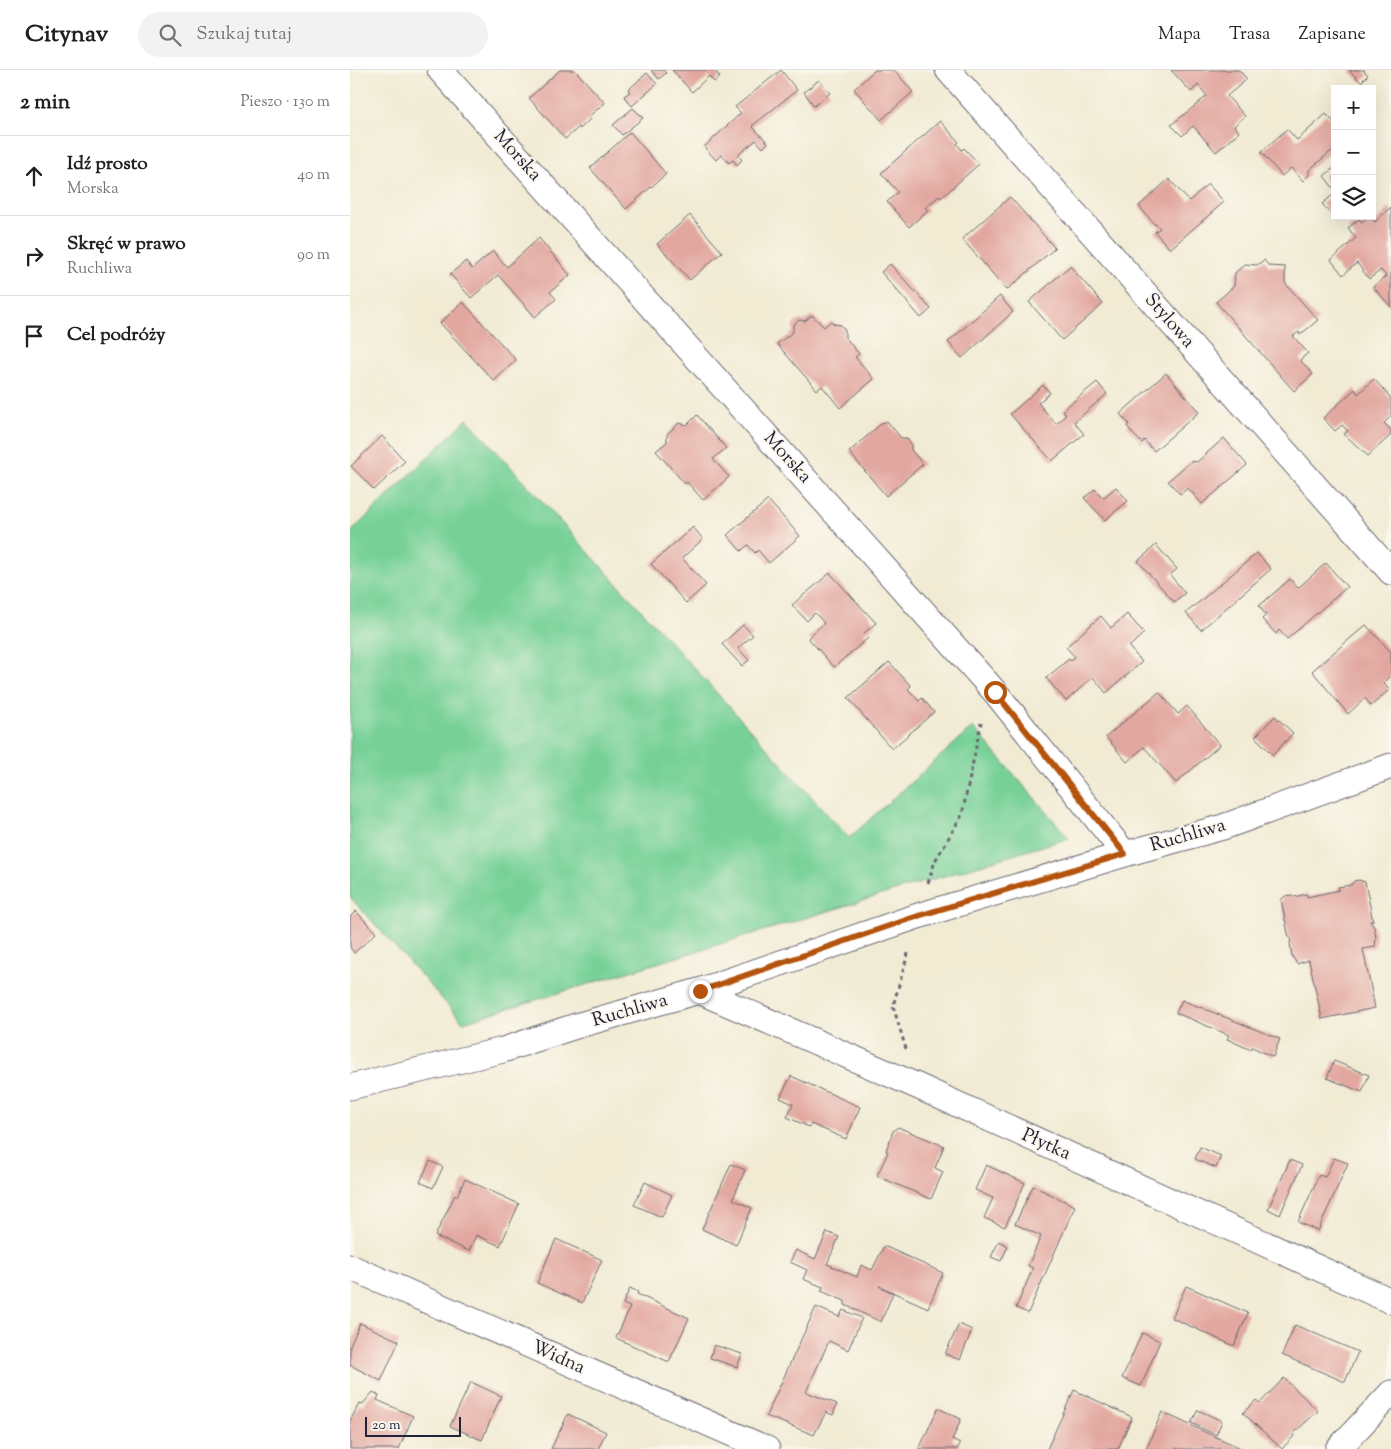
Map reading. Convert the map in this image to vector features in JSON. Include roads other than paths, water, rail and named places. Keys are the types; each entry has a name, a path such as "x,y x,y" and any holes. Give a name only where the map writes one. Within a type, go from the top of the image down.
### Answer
{"street":[{"name":"Morska","path":"440,70 995,692 1125,854"},
{"name":"Stylowa","path":"948,70 1391,572"},
{"name":"Ruchliwa","path":"350,1087 503,1050 576,1026 700,991 918,916 1222,827 1391,766"},
{"name":"Płytka","path":"700,991 917,1086 1391,1301"},
{"name":"Widna","path":"350,1266 767,1449"},
{"path":"1338,1449 1391,1393"}]}
